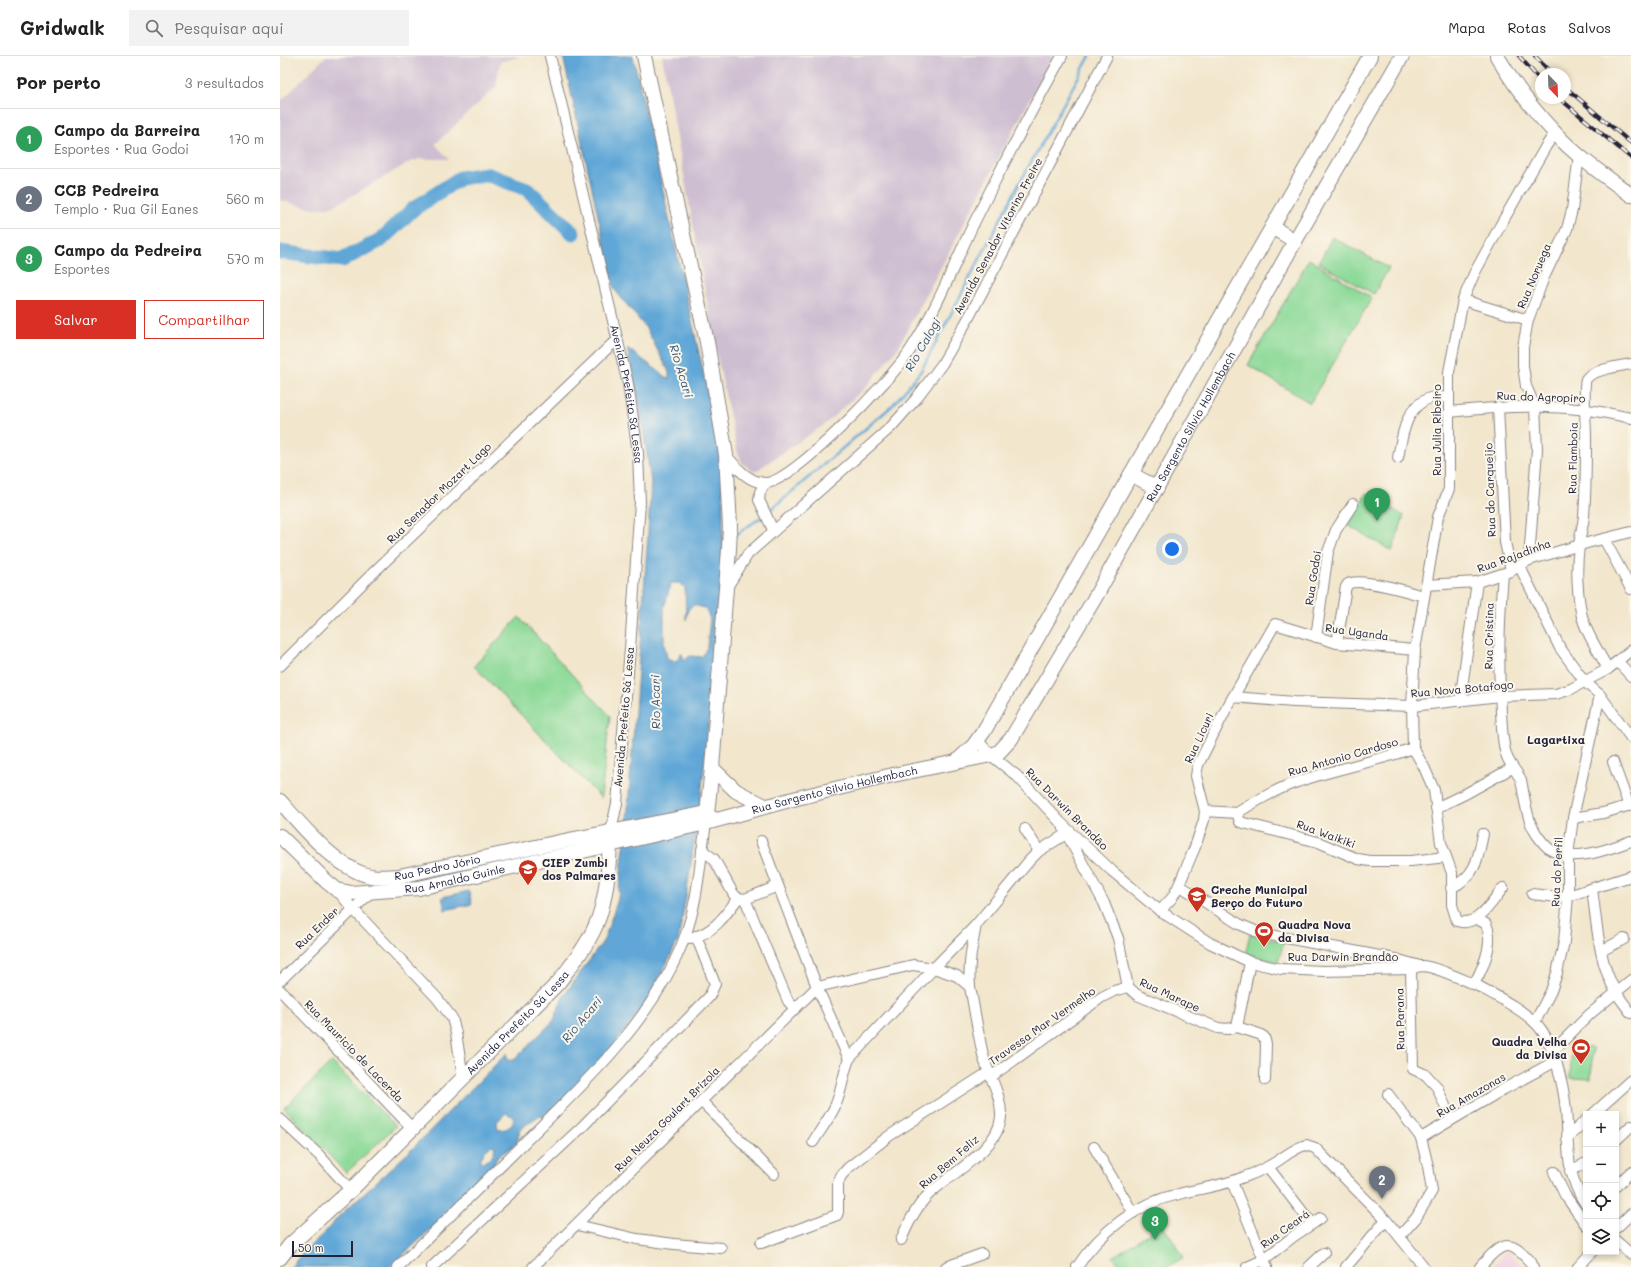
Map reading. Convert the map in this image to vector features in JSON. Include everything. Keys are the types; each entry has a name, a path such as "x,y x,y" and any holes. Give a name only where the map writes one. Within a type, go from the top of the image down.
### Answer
{"main road":[{"path":"644,56 708,342 726,455 730,526 729,548 712,768 706,819"},
{"path":"953,764 978,741 1370,56"},
{"name":"Rua Sargento Silvio Hollembach","path":"615,837 765,806 893,775 953,764 999,752 1011,739 1093,601 1295,241 1402,56"},
{"path":"1498,56 1503,67 1555,133 1579,155 1631,195"},
{"path":"1272,227 1295,241"},
{"path":"1131,474 1157,488"},
{"path":"712,768 736,791 765,806"},
{"name":"Rua Pedro Jório","path":"280,801 310,835 347,866 361,874 373,877 399,876 615,837"},
{"path":"295,851 310,835"},
{"path":"280,836 337,890"},
{"name":"Rua Arnaldo Guinle","path":"337,890 351,893 370,893 419,888 586,851 615,837"},
{"name":"Avenida Prefeito Sá Lessa","path":"280,1258 290,1245 352,1189 558,983 591,936 598,919 603,904 607,870 615,837"},
{"path":"586,851 607,870"}],"street":[{"name":"Avenida Prefeito Sá Lessa","path":"550,56 628,384 638,453 640,502 615,837"},
{"path":"726,455 743,474 753,479 765,482 772,481 789,471 810,455 855,413 890,376 909,352 931,314 990,192 1062,56"},
{"name":"Avenida Senador Vitorino Freire","path":"726,588 748,554 773,530 890,427 916,400 942,364 968,319 1107,56"},
{"name":"Rua Julia Ribeiro","path":"1413,748 1412,706 1414,650 1438,517 1449,489 1449,372 1463,300 1474,274 1500,226 1555,133"},
{"name":"Rua Noruega","path":"1535,407 1526,386 1523,366 1523,347 1528,320 1544,277 1567,229 1572,210 1579,155"},
{"path":"1463,300 1528,320"},
{"name":"Rua Senador Mozart Lago","path":"280,666 393,554 605,350 618,341"},
{"name":"Rua Flamboia","path":"1608,669 1590,635 1582,614 1577,575 1579,546 1584,516 1586,410 1585,381 1587,377 1593,374 1631,364"},
{"path":"1398,458 1404,428 1412,411 1423,402 1435,397 1449,398"},
{"name":"Rua do Agropiro","path":"1449,412 1498,407 1572,408 1612,413 1631,418"},
{"name":"Rua do Carqueijo","path":"1498,407 1505,542 1512,571 1560,648 1585,682 1600,695 1631,738"},
{"path":"1529,560 1537,449 1535,407"},
{"path":"765,482 759,496 773,530"},
{"name":"Rua Godoi","path":"1316,637 1328,552 1336,530 1353,504"},
{"name":"Rua Rajadinha","path":"1426,585 1477,582 1512,571 1529,560 1631,532"},
{"path":"1604,539 1631,589"},
{"name":"Rua Cristina","path":"1512,571 1501,602 1500,696 1503,739 1506,754 1512,768 1518,773 1521,780 1533,828 1545,845 1552,851 1568,855 1596,853 1631,841"},
{"path":"1337,643 1346,587 1349,584 1355,582 1374,584 1424,596"},
{"path":"1460,701 1477,582"},
{"name":"Rua Uganda","path":"1275,624 1337,643 1414,650"},
{"name":"Rua Licuri","path":"1160,911 1172,898 1179,885 1195,847 1204,820 1205,811 1196,776 1196,770 1215,730 1275,624"},
{"name":"Rua Nova Botafogo","path":"1233,697 1294,702 1412,706 1500,696 1556,694 1571,689 1608,669 1631,650"},
{"path":"1618,662 1631,676"},
{"name":"Rua do Perfil","path":"1534,1022 1551,991 1558,974 1565,936 1568,896 1568,855 1573,818 1600,695"},
{"name":"Rua Darwin Brandão","path":"978,741 991,755 1021,779 1061,823 1117,875 1160,911 1210,943 1250,962 1281,969 1306,971 1411,969 1422,966"},
{"path":"1413,748 1432,784 1441,843 1452,873 1452,904 1456,919 1459,922 1477,919 1503,888"},
{"name":"Rua Antonio Cardoso","path":"1237,813 1259,799 1298,781 1369,763 1413,748"},
{"path":"1573,818 1630,806 1613,762"},
{"path":"1436,808 1460,797 1512,768"},
{"path":"1205,811 1237,813"},
{"name":"Rua Waikiki","path":"1237,813 1240,822 1318,842 1358,859 1383,862 1432,860 1446,857"},
{"path":"398,1267 542,1126 608,1058 645,1011 667,974 684,939 693,905 706,819"},
{"name":"Rua Marape","path":"1061,823 1104,902 1118,938 1128,987 1137,995 1208,1025 1227,1030 1237,1028 1259,1034 1264,1037 1266,1044 1266,1080"},
{"path":"1025,829 1039,851"},
{"path":"813,1142 835,1106 849,1059 976,925 1039,851 1066,834"},
{"path":"1451,888 1467,879 1472,871 1478,858 1483,834"},
{"path":"761,841 817,987 849,1059"},
{"path":"702,850 714,859 734,895 742,899 788,1001 795,1009"},
{"path":"1532,894 1557,897 1568,896 1631,876"},
{"path":"1179,885 1239,924 1260,933 1394,959 1449,974 1474,984 1527,1016 1534,1022 1544,1035 1553,1051 1564,1098 1570,1171 1576,1189 1583,1200"},
{"path":"684,939 706,933 742,899 778,886"},
{"path":"1592,889 1601,950 1616,992 1631,1012"},
{"path":"337,890 437,998 452,1018 456,1033 463,1078"},
{"name":"Rua Ender","path":"280,980 370,893"},
{"path":"1474,984 1485,964 1488,936 1486,924 1477,919"},
{"name":"Rua Bem Feliz","path":"901,1240 915,1212 925,1198 942,1182 977,1156 995,1136 999,1125 1001,1113 981,1047 970,987 970,953 976,925"},
{"path":"432,1267 583,1126 709,997 714,984 696,936"},
{"path":"1601,950 1624,939"},
{"path":"1237,1028 1250,962"},
{"path":"817,987 913,965 934,968 957,976 970,987"},
{"name":"Rua Parana","path":"1411,969 1413,1069 1426,1075 1437,1087 1451,1120"},
{"path":"1553,1051 1590,1014 1631,980"},
{"name":"Rua Neuza Goulart Brizola","path":"533,1267 817,987"},
{"name":"Travessa Mar Vermelho","path":"761,1243 837,1215 838,1183 841,1176 848,1168 889,1136 990,1074 1102,997 1114,991 1128,987"},
{"name":"Rua Mauricio de Lacerda","path":"280,990 412,1128"},
{"name":"Rua Amazonas","path":"1420,1138 1520,1080 1556,1061"},
{"path":"1596,1111 1631,1080"},
{"path":"1388,1094 1420,1138 1428,1166 1432,1191 1416,1218 1400,1236"},
{"path":"702,1102 774,1174"},
{"path":"280,1119 320,1156 345,1184 352,1189"},
{"path":"1567,1138 1583,1123"},
{"path":"1619,1137 1631,1126"},
{"path":"1077,1267 1091,1246 1113,1226 1133,1213 1164,1198 1232,1182 1268,1167 1304,1146 1309,1145 1315,1148 1386,1220 1424,1267"},
{"path":"1094,1147 1133,1213"},
{"path":"1570,1171 1583,1164"},
{"path":"1268,1167 1312,1224"},
{"path":"1554,1172 1565,1195 1583,1221"},
{"path":"1619,1183 1631,1172"},
{"path":"1232,1182 1265,1263"},
{"path":"1619,1225 1631,1214"},
{"name":"Rua Ceará","path":"1247,1267 1265,1263 1321,1218"},
{"path":"1346,1267 1386,1220"},
{"path":"577,1225 637,1239 721,1248"},
{"path":"1619,1244 1631,1254"},
{"path":"1480,1267 1496,1250 1502,1246 1510,1245 1518,1249 1534,1267"},
{"path":"1309,1267 1324,1253"},
{"path":"946,1267 982,1254"},
{"path":"1578,1267 1589,1255"}],"shaded area":[{"path":"326,56 518,57 500,62 496,87 435,144 449,159 420,159 410,162 332,206 321,208 305,207 280,200 280,102"},
{"path":"662,56 1053,56 898,348 866,387 824,425 754,472 742,463 737,450 718,360"},
{"path":"1507,1252 1525,1267 1492,1267"}],"green space":[{"path":"1332,237 1389,268 1374,294 1319,263"},
{"path":"1309,259 1372,298 1310,403 1248,365"},
{"path":"1366,493 1404,516 1392,551 1349,526"},
{"path":"519,617 610,716 601,798 474,666"},
{"name":"Quadra Nova da Divisa","path":"1250,934 1284,942 1278,962 1245,954"},
{"name":"Quadra Velha da Divisa","path":"1572,1046 1593,1048 1591,1079 1570,1078"},
{"path":"332,1062 396,1126 346,1173 284,1108"},
{"path":"1162,1224 1184,1257 1168,1267 1122,1267 1113,1257"}],"water":[{"name":"Rio Acari","path":"563,56 633,56 723,461 723,544 717,642 701,796 678,941 648,1000 595,1070 546,1118 540,1115 520,1129 517,1143 496,1158 494,1166 467,1196 390,1267 291,1267 341,1214 407,1154 507,1053 507,1060 514,1060 554,1020 563,997 604,940 618,899 627,821 651,482 640,407 627,348 669,379 669,372 646,328 614,289","holes":["671,583 680,583 685,588 686,620 688,610 693,605 705,608 710,619 707,648 702,657 690,656 685,660 681,653 678,660 671,661 667,658 664,643 664,608","506,1113 514,1117 512,1125 506,1129 498,1130 497,1122","492,1145 495,1147 491,1157 482,1162 480,1160 485,1151"]},
{"path":"469,891 472,904 445,910 442,897"}],"waterway":[{"name":"Rio Calogi","path":"767,513 892,406 921,371 1019,184 1090,56"},
{"path":"280,252 342,260 381,240 412,210 460,178 486,174 527,189 573,233"},
{"name":"Rio Calogi","path":"734,536 763,516"}],"railway":[{"path":"1519,56 1535,74"},
{"path":"1535,56 1546,68"},
{"path":"1571,92 1631,143"},
{"path":"1566,104 1631,158"}],"place":[{"name":"Campo da Barreira","path":"1377,521"},
{"name":"CIEP Zumbi dos Palmares","path":"528,886"},
{"name":"Creche Municipal Berço do Futuro","path":"1197,913"},
{"name":"Quadra Nova da Divisa","path":"1264,948"},
{"name":"Quadra Velha da Divisa","path":"1581,1065"},
{"name":"CCB Pedreira","path":"1382,1199"},
{"name":"Campo da Pedreira","path":"1155,1240"}],"district":[{"name":"Lagartixa","path":"1556,740"}]}
